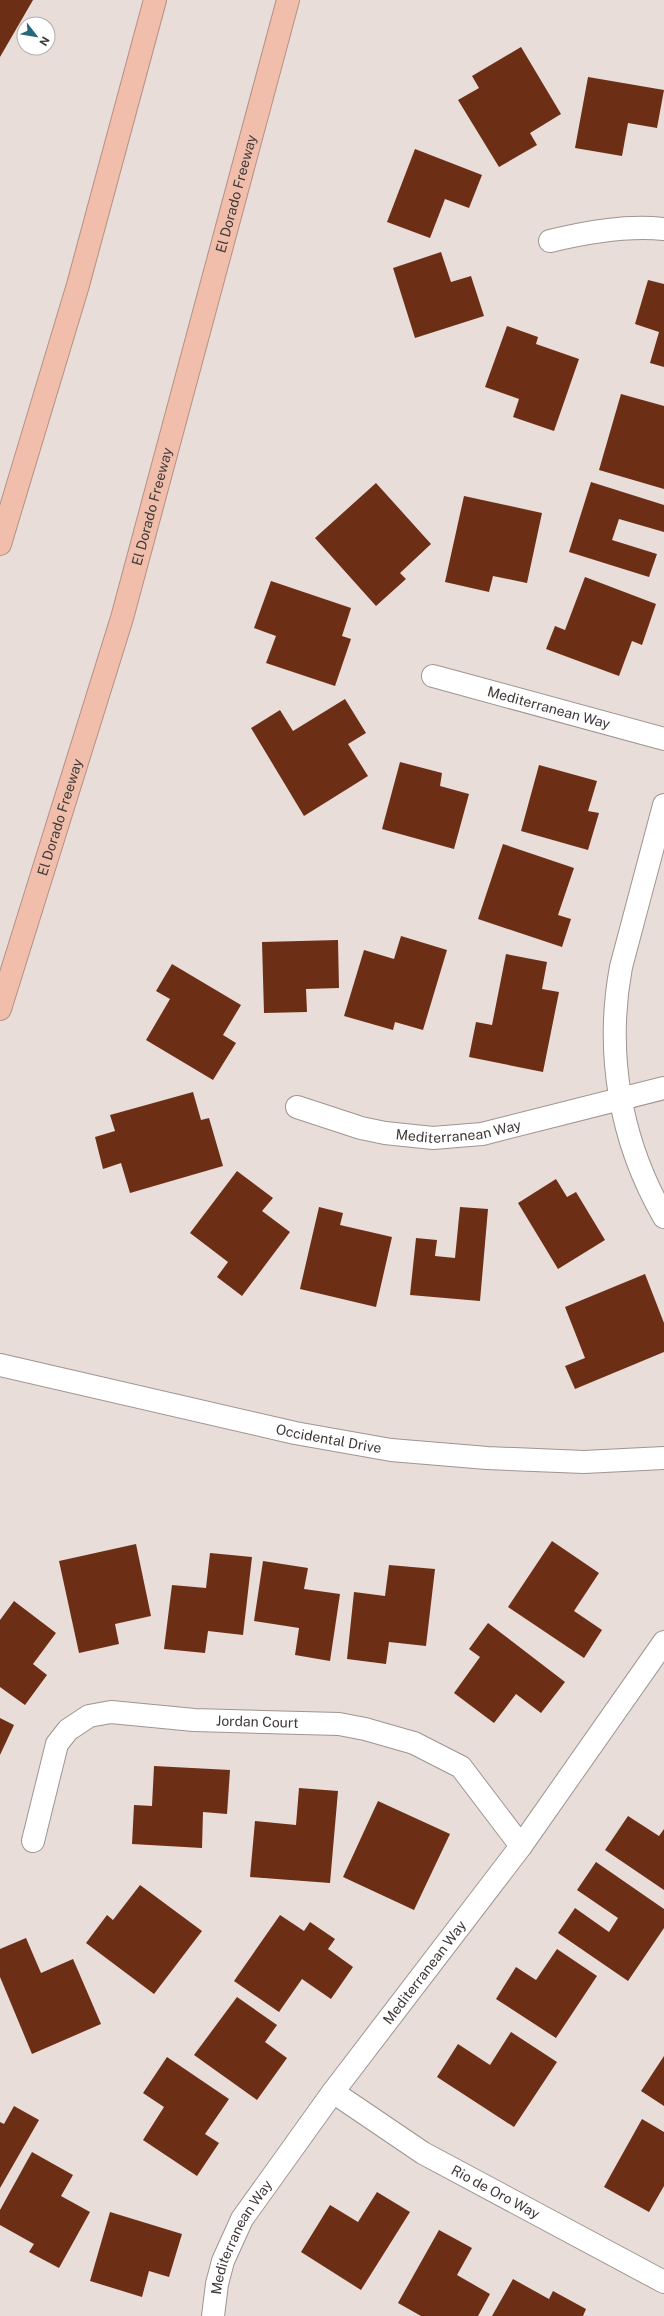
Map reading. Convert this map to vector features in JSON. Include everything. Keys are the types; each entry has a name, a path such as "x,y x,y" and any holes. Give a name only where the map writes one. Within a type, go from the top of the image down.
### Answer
{"highway":[{"path":"0,544 78,285 155,0"},
{"name":"El Dorado Freeway","path":"0,1009 122,618 288,0"}],"street":[{"path":"550,240 584,232 637,228 664,229"},
{"name":"Mediterranean Way","path":"433,676 664,739"},
{"path":"664,805 621,967 616,992 614,1041 620,1099 634,1151 652,1197 664,1217"},
{"name":"Mediterranean Way","path":"297,1107 367,1129 385,1133 433,1138 482,1134 664,1088"},
{"name":"Occidental Drive","path":"0,1365 295,1433 391,1450 487,1458 577,1461 664,1458"},
{"name":"Mediterranean Way","path":"213,2316 217,2284 223,2261 242,2218 333,2092 521,1846 664,1642"},
{"name":"Jordan Court","path":"33,1841 57,1744 68,1730 89,1716 111,1712 194,1720 339,1724 365,1729 414,1743 461,1767 521,1846"},
{"name":"Rio de Oro Way","path":"333,2092 423,2153 664,2282"}],"building":[{"path":"0,0 33,0 24,16 16,16 16,29 0,57"},
{"path":"521,47 561,114 530,133 537,145 499,167 458,100 479,88 472,76"},
{"path":"588,77 664,90 657,128 628,123 622,156 575,148"},
{"path":"415,149 482,175 469,208 445,199 430,238 387,222"},
{"path":"441,252 451,282 471,276 484,316 415,338 393,268"},
{"path":"648,280 664,284 664,367 650,363 659,332 635,324"},
{"path":"507,326 538,337 536,344 579,359 554,431 513,417 519,399 485,387"},
{"path":"621,394 664,406 664,489 599,470"},
{"path":"591,482 664,505 664,532 619,519 612,540 657,554 649,577 569,552"},
{"path":"376,483 431,544 400,573 406,579 376,606 315,538"},
{"path":"464,496 542,513 527,583 493,576 489,592 445,582"},
{"path":"585,577 656,604 642,645 632,641 619,676 546,649 555,626 565,630"},
{"path":"271,581 351,608 342,636 351,639 335,686 266,663 276,636 254,628"},
{"path":"345,699 366,733 348,744 368,776 304,816 251,728 280,710 293,731"},
{"path":"400,762 442,773 440,786 469,794 454,849 382,829"},
{"path":"539,765 597,781 588,811 599,813 588,850 521,831"},
{"path":"503,844 574,868 558,915 571,919 562,947 478,919"},
{"path":"401,936 447,950 423,1030 395,1022 393,1030 344,1016 364,950 394,959"},
{"path":"338,940 339,988 306,989 307,1012 264,1013 262,942"},
{"path":"506,954 547,962 542,989 559,992 543,1072 469,1057 476,1022 492,1025"},
{"path":"172,964 241,1005 223,1035 236,1043 213,1080 146,1040 170,999 156,991"},
{"path":"193,1092 201,1120 209,1118 223,1166 130,1193 121,1163 103,1169 95,1137 115,1131 110,1115"},
{"path":"237,1171 273,1198 262,1211 290,1232 242,1296 217,1277 228,1262 190,1233"},
{"path":"556,1179 567,1197 576,1192 605,1240 558,1269 518,1203"},
{"path":"319,1207 343,1213 340,1225 392,1237 376,1307 300,1289"},
{"path":"460,1207 488,1209 480,1301 410,1295 416,1238 437,1240 435,1256 455,1258"},
{"path":"645,1274 664,1323 664,1352 575,1389 565,1366 585,1358 565,1307"},
{"path":"552,1541 599,1573 574,1611 602,1630 584,1658 508,1607"},
{"path":"136,1544 151,1616 115,1624 119,1644 79,1653 59,1561"},
{"path":"210,1553 252,1557 243,1635 208,1631 205,1653 164,1649 172,1585 206,1588"},
{"path":"263,1561 308,1568 304,1589 340,1594 330,1661 295,1655 299,1628 254,1621"},
{"path":"389,1565 435,1569 426,1646 389,1642 386,1664 347,1659 354,1592 385,1596"},
{"path":"14,1601 56,1633 33,1664 47,1675 25,1705 0,1687 0,1620"},
{"path":"488,1623 565,1682 541,1713 516,1694 494,1723 454,1693 480,1657 469,1649"},
{"path":"0,1718 14,1725 0,1755"},
{"path":"154,1766 230,1770 227,1814 203,1812 202,1848 132,1844 134,1805 152,1806"},
{"path":"299,1788 338,1791 330,1883 250,1877 255,1821 296,1825"},
{"path":"378,1801 450,1834 414,1910 343,1877"},
{"path":"628,1816 659,1836 664,1829 664,1890 605,1850"},
{"path":"596,1862 664,1909 664,1928 628,1981 558,1933 575,1908 609,1932 618,1918 577,1890"},
{"path":"140,1885 202,1931 154,1994 86,1943 107,1915 113,1920"},
{"path":"280,1915 304,1931 310,1922 335,1939 328,1949 353,1967 331,1999 302,1979 279,2012 234,1981"},
{"path":"26,1938 41,1973 73,1959 101,2024 32,2054 0,1977 0,1949"},
{"path":"557,1949 597,1976 556,2038 496,1999 516,1967 536,1980"},
{"path":"237,1997 277,2025 265,2042 287,2058 257,2100 194,2055"},
{"path":"511,2032 557,2062 514,2127 437,2077 458,2044 490,2065"},
{"path":"664,2056 664,2106 641,2091"},
{"path":"167,2057 229,2099 205,2134 219,2143 197,2176 143,2140 164,2107 143,2093"},
{"path":"14,2106 39,2120 0,2188 0,2122 4,2124"},
{"path":"642,2119 664,2132 664,2186 649,2212 604,2187"},
{"path":"32,2152 73,2175 61,2196 90,2212 59,2268 29,2252 34,2244 0,2225 0,2210"},
{"path":"377,2192 410,2212 361,2290 301,2252 330,2205 358,2222"},
{"path":"110,2212 182,2234 169,2277 149,2271 142,2297 90,2281"},
{"path":"439,2230 472,2248 457,2275 490,2294 478,2316 421,2316 398,2303"},
{"path":"513,2279 549,2299 553,2291 586,2309 583,2316 492,2316"}]}
